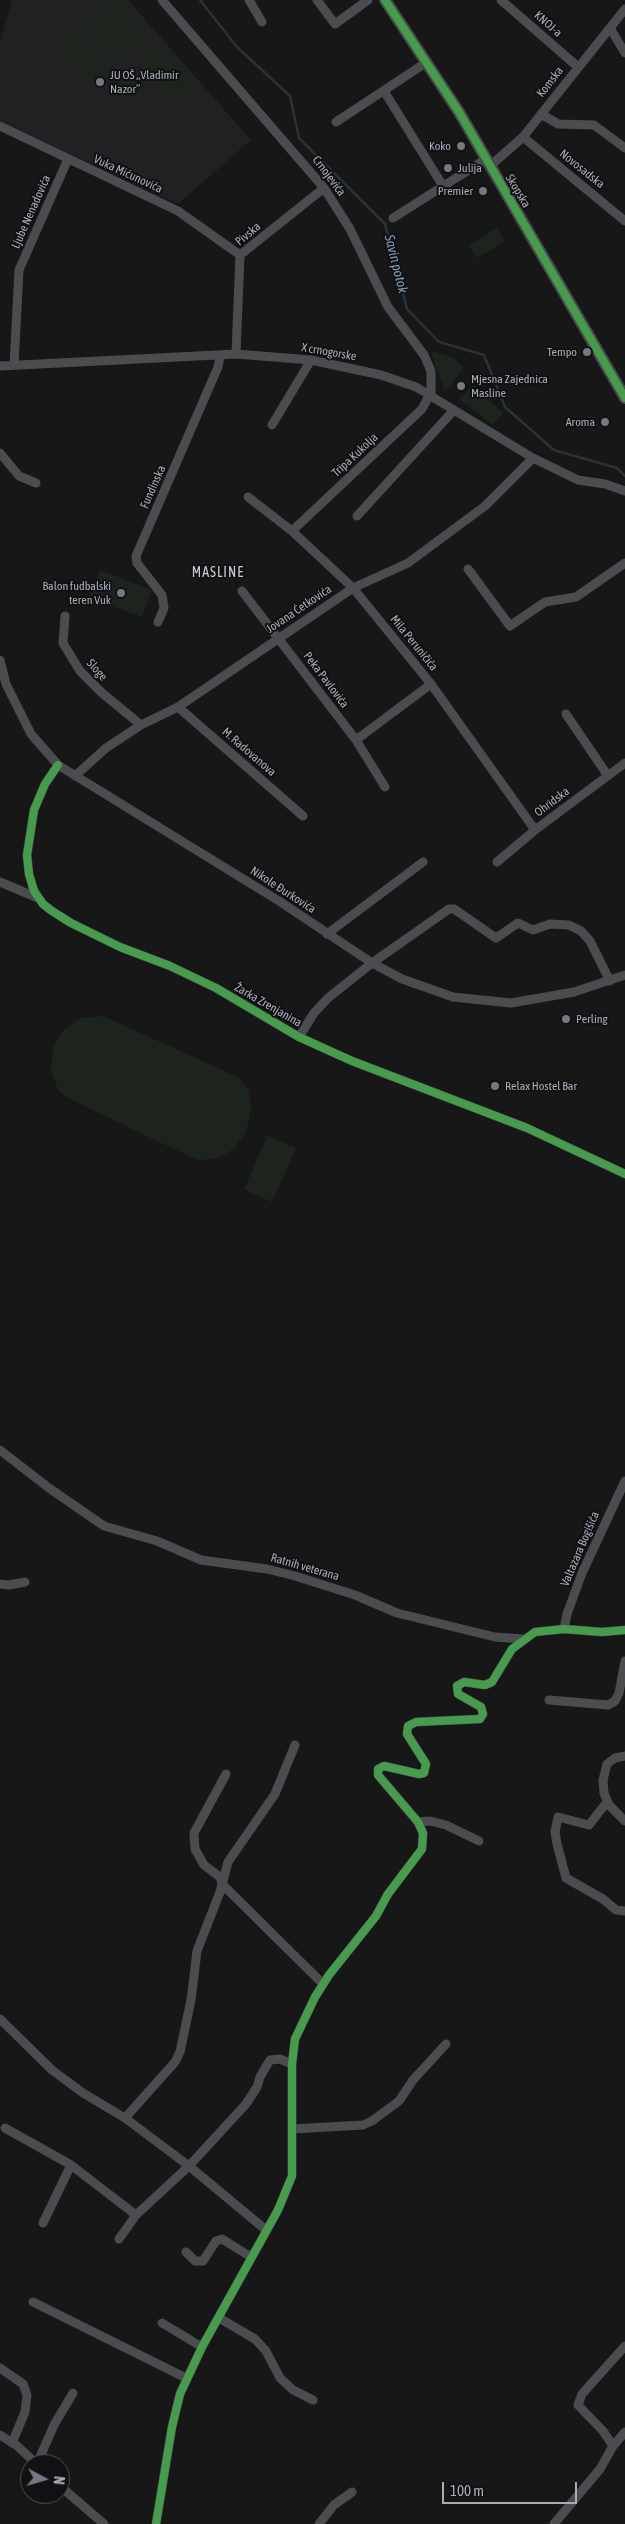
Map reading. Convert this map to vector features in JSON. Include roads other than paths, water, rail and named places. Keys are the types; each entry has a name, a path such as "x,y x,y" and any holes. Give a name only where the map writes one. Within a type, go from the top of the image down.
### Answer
{"street":[{"name":"Crnojevića","path":"162,0 324,188 350,229 388,307 427,360 432,374 431,394"},
{"path":"248,0 262,22"},
{"path":"317,0 335,24 368,0"},
{"name":"Skopska","path":"385,0 427,62 488,162 625,398"},
{"name":"KNOJ-a","path":"501,0 578,67"},
{"name":"Komska","path":"392,218 443,186 488,162 523,137 625,9"},
{"path":"610,28 625,53"},
{"path":"336,122 427,62"},
{"path":"384,91 443,186"},
{"path":"541,114 558,124 594,125 625,148"},
{"name":"Vuka Mićunovića","path":"0,126 178,211 240,255"},
{"name":"Novosadska","path":"523,137 625,221"},
{"name":"Ljube Nenadovića","path":"14,365 19,270 68,159"},
{"name":"Pivska","path":"236,354 240,255 324,188"},
{"name":"X crnogorske","path":"0,366 236,354 311,360 381,375 416,387 431,394 533,458 578,480 605,484 625,491"},
{"name":"Fundinska","path":"158,622 164,608 162,595 137,563 136,556 218,367 220,356"},
{"path":"272,425 311,360"},
{"name":"Tripa Kukolja","path":"292,531 422,409 431,394"},
{"path":"357,516 454,410"},
{"path":"0,453 20,476 36,484"},
{"name":"Jovana Ćetkovića","path":"74,776 106,748 141,725 178,707 278,637 353,588 408,563 485,506 533,458"},
{"name":"Mila Peruničića","path":"248,497 292,531 353,588 431,684 535,830"},
{"path":"468,569 510,626 545,602 576,597 625,563"},
{"name":"Peka Pavlovića","path":"242,591 356,740 385,787"},
{"name":"Sloge","path":"65,616 64,643 80,671 102,694 141,725"},
{"name":"Nikole Đurkovića","path":"0,660 6,684 30,734 58,765 279,901 372,963 402,979 439,994 495,1003 532,1001 610,981 625,975"},
{"path":"356,740 431,684"},
{"name":"M. Radovanova","path":"178,707 303,816"},
{"path":"566,714 608,776"},
{"name":"Ohridska","path":"497,862 535,830 625,763"},
{"path":"38,898 31,883 28,868 29,834 39,795 58,765"},
{"path":"328,934 423,862"},
{"name":"Žarka Zrenjanina","path":"0,882 38,898 71,923 120,947 170,966 216,988 299,1037 352,1061 527,1128 625,1174"},
{"path":"299,1037 321,1004 372,963 449,909 454,909 496,938 518,923 533,930 550,924 569,925 581,931 590,941 610,981"},
{"name":"Ratnih veterana","path":"0,1450 49,1488 104,1526 158,1541 201,1560 267,1569 295,1576 355,1595 397,1613 495,1637 523,1639 535,1632 564,1629 602,1632 625,1630"},
{"name":"Valtazara Bogišića","path":"564,1629 567,1614 582,1573 625,1481"},
{"path":"0,1584 9,1585 25,1582"},
{"path":"156,2524 175,2409 186,2378 278,2210 292,2176 292,2064 295,2039 323,1984 376,1916 388,1894 420,1854 424,1839 418,1822 378,1775 378,1770 384,1766 419,1774 424,1773 426,1764 407,1734 408,1726 416,1722 480,1718 483,1714 481,1707 458,1694 457,1686 464,1682 485,1685 492,1682 512,1649 523,1639"},
{"path":"548,1700 608,1705 615,1701 619,1694 625,1661"},
{"path":"125,2118 176,2062 180,2052 191,2000 197,1951 222,1884 228,1862 275,1794 295,1745"},
{"path":"625,1756 611,1761 605,1768 603,1786 607,1802 625,1821"},
{"path":"226,1774 194,1833 195,1849 204,1865 220,1877 222,1884 323,1984"},
{"path":"607,1802 589,1825 558,1817 555,1832 566,1878 603,1899 616,1910 625,1911"},
{"path":"418,1822 430,1821 446,1825 479,1841"},
{"path":"0,2019 52,2070 83,2093 125,2118 189,2166 266,2230"},
{"path":"292,2129 363,2125 377,2119 399,2101 413,2080 446,2044"},
{"path":"119,2239 136,2215 189,2166 246,2104 258,2087 260,2077 270,2060 280,2059 292,2064"},
{"path":"5,2128 71,2165 136,2215"},
{"path":"43,2223 71,2165"},
{"path":"186,2252 195,2261 203,2261 216,2241 222,2239 251,2257"},
{"path":"33,2302 186,2378"},
{"path":"219,2318 255,2339 266,2351 280,2378 293,2390 313,2400"},
{"path":"162,2322 202,2347"},
{"path":"613,2446 603,2431 578,2405 582,2394 625,2346"},
{"path":"0,2368 23,2384 27,2395 25,2412 12,2443"},
{"path":"41,2454 54,2425 73,2393"},
{"path":"554,2524 600,2469 613,2446 625,2432"},
{"path":"0,2435 25,2454"},
{"path":"318,2524 334,2505 352,2492"},
{"path":"70,2495 104,2524"}],"waterway":[{"name":"Savin potok","path":"200,0 237,47 290,96 299,138 385,224 407,309 439,342 484,355 505,407 554,450 617,468 625,476"}],"place":[{"name":"JU OŠ „Vladimir Nazor“","path":"100,82"},
{"name":"Koko","path":"461,146"},
{"name":"Julija","path":"448,168"},
{"name":"Premier","path":"483,191"},
{"name":"Tempo","path":"587,352"},
{"name":"Mjesna Zajednica Masline","path":"461,386"},
{"name":"Aroma","path":"605,422"},
{"name":"Balon fudbalski teren Vuk","path":"121,593"},
{"name":"Perling","path":"566,1019"},
{"name":"Relax Hostel Bar","path":"495,1086"}],"district":[{"name":"MASLINE","path":"218,573"}]}
